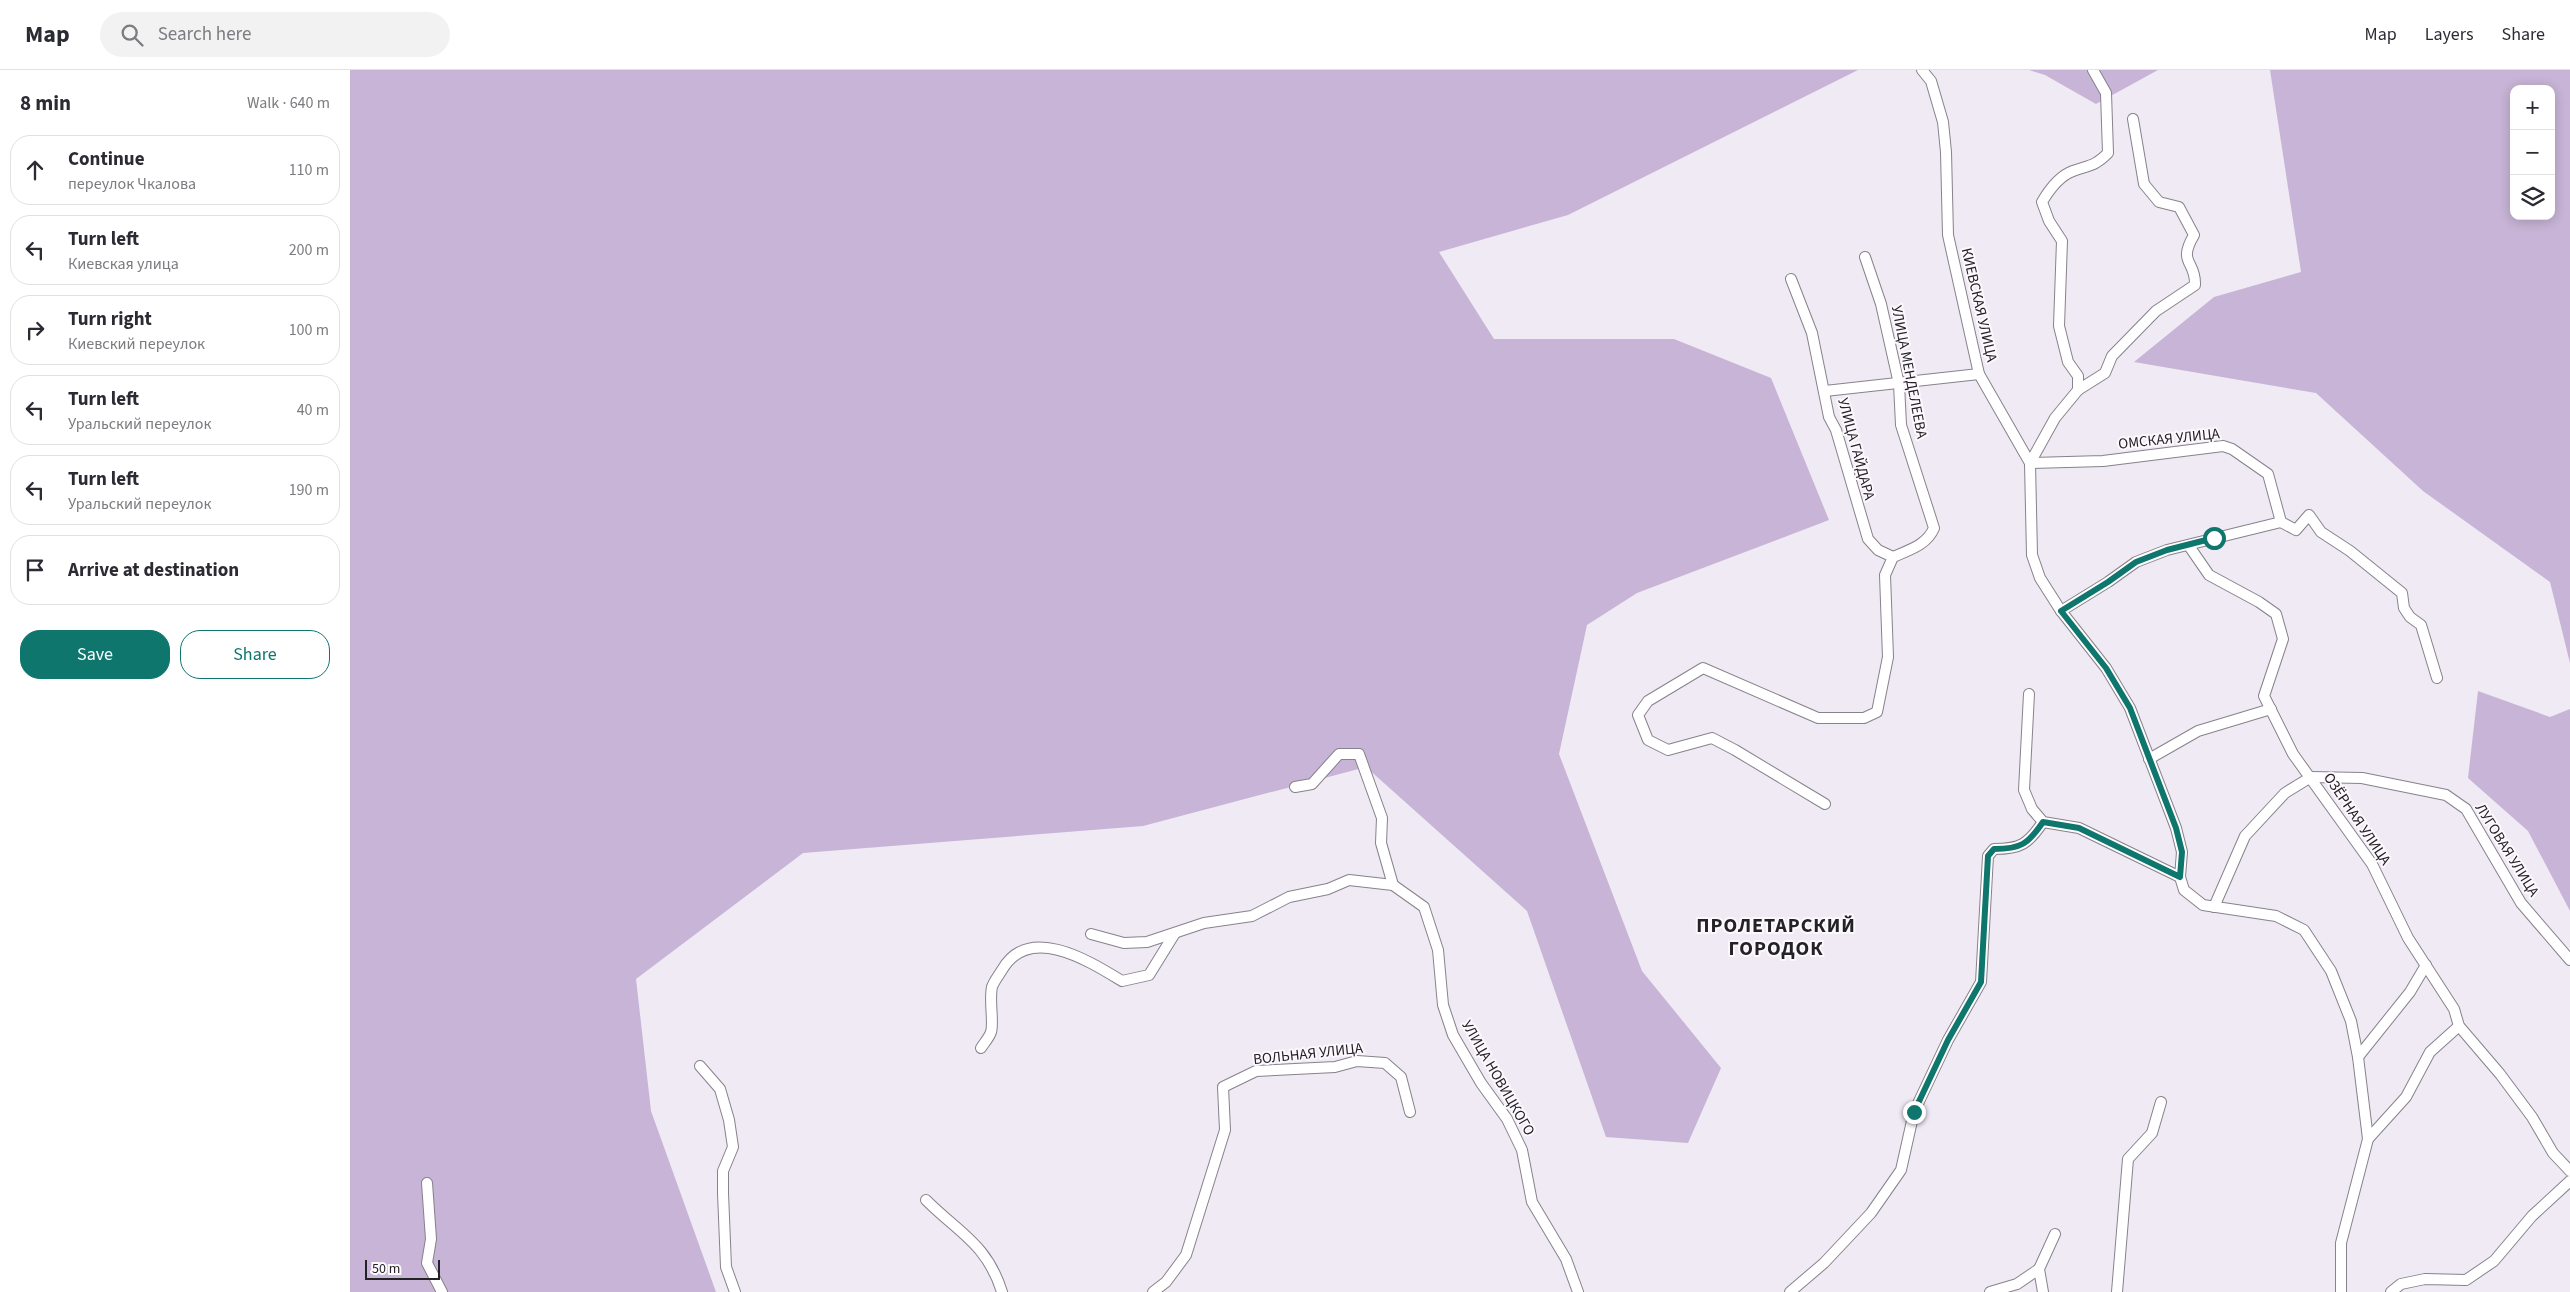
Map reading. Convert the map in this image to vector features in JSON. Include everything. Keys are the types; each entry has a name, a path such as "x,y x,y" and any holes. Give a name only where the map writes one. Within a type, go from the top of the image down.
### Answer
{"street":[{"name":"КИЕВСКАЯ УЛИЦА","path":"1922,70 1931,81 1943,122 1946,152 1948,235 1979,374 2030,463 2032,555 2040,578 2061,611 2106,668 2130,708 2176,828 2182,852 2180,877"},
{"path":"2078,390 2078,376 2068,362 2059,326 2062,241 2050,221 2042,202 2051,187 2072,171 2098,163 2108,154 2106,93 2092,70"},
{"path":"2030,463 2055,418 2078,390 2105,373 2112,356 2156,311 2195,285 2196,276 2186,259 2186,249 2194,236 2179,208 2159,202 2144,184 2139,166 2134,119"},
{"name":"УЛИЦА МЕНДЕЛЕЕВА","path":"1865,257 1881,304 1899,384 1901,425 1934,528 1931,537 1917,547 1893,557"},
{"name":"УЛИЦА ГАЙДАРА","path":"1791,279 1812,333 1829,417 1836,430 1868,539 1878,550 1893,557"},
{"path":"1825,391 1979,374"},
{"name":"ОМСКАЯ УЛИЦА","path":"2030,463 2103,461 2223,446 2232,449 2268,474 2281,522"},
{"path":"2061,611 2136,562 2167,550 2281,522 2296,530 2309,514 2321,532 2350,551 2402,593 2404,608 2410,618 2421,625 2438,678"},
{"name":"ОЗЁРНАЯ УЛИЦА","path":"2189,546 2209,574 2259,602 2276,614 2283,639 2264,696 2293,754 2372,864 2408,938 2454,1008 2459,1026 2500,1074 2532,1117 2553,1153 2570,1171"},
{"path":"1824,804 1712,738 1668,750 1648,740 1638,715 1648,701 1703,668 1818,718 1864,718 1877,712 1888,656 1886,575 1893,557"},
{"path":"2029,694 2024,790 2032,809 2043,822 2079,828 2180,877 2184,890 2203,905 2276,916 2304,930 2331,971 2351,1021 2358,1057 2368,1139 2341,1243 2341,1292"},
{"path":"2149,760 2198,731 2271,708"},
{"path":"1295,788 1312,784 1339,754 1359,754 1382,818 1381,843 1393,885"},
{"path":"2214,907 2245,836 2285,793 2311,777"},
{"name":"ЛУГОВАЯ УЛИЦА","path":"2311,777 2362,778 2446,794 2466,809 2522,902 2570,960"},
{"path":"1790,1292 1824,1263 1871,1213 1900,1170 1914,1112 1948,1040 1981,982 1988,856 1994,849 2013,849 2031,840 2043,822"},
{"name":"УЛИЦА НОВИЦКОГО","path":"1175,933 1204,923 1252,916 1289,898 1328,889 1349,880 1393,885 1424,907 1438,950 1443,1005 1453,1035 1511,1127 1522,1150 1532,1202 1566,1259 1578,1292"},
{"path":"1091,934 1124,944 1147,942 1175,933"},
{"path":"981,1048 992,1031 990,1007 993,985 1008,960 1029,948 1052,948 1087,959 1122,981 1149,975 1175,933"},
{"path":"2358,1057 2410,992 2426,965"},
{"path":"2368,1139 2406,1097 2430,1052 2459,1026"},
{"name":"ВОЛЬНАЯ УЛИЦА","path":"1153,1292 1166,1282 1186,1255 1225,1130 1223,1087 1256,1071 1335,1067 1357,1061 1386,1063 1401,1077 1410,1112"},
{"path":"700,1066 720,1089 729,1120 733,1147 723,1171 723,1194 726,1267 735,1292"},
{"path":"2117,1292 2128,1159 2152,1133 2161,1102"},
{"path":"427,1182 430,1239 427,1263 442,1292"},
{"path":"2391,1292 2401,1284 2425,1279 2466,1280 2494,1261 2532,1216 2570,1182"},
{"path":"926,1200 969,1236 991,1263 1002,1292"},
{"path":"1990,1292 2017,1284 2039,1269 2055,1234"},
{"path":"2039,1269 2043,1292"}],"shaded area":[{"path":"350,70 1858,70 1568,215 1439,252 1494,339 1674,339 1771,378 1829,520 1637,593 1587,625 1559,754 1642,971 1721,1068 1688,1143 1606,1137 1527,911 1366,767 1143,826 803,853 636,979 651,1111 716,1292 350,1292"},
{"path":"2029,70 2158,70 2096,104 2045,75"},
{"path":"2270,70 2570,70 2570,663 2550,582 2423,491 2316,393 2134,362 2214,297 2301,272"},
{"path":"2478,691 2550,717 2570,709 2570,911 2528,831 2468,778"}],"district":[{"name":"ПРОЛЕТАРСКИЙ ГОРОДОК","path":"1776,938"}],"route":[{"path":"1914,1112 1948,1040 1981,982 1988,856 1994,849 2013,849 2031,840 2043,822 2079,828 2180,877 2182,852 2176,828 2130,708 2106,668 2061,611 2136,562 2167,550 2189,546 2214,538"}]}
